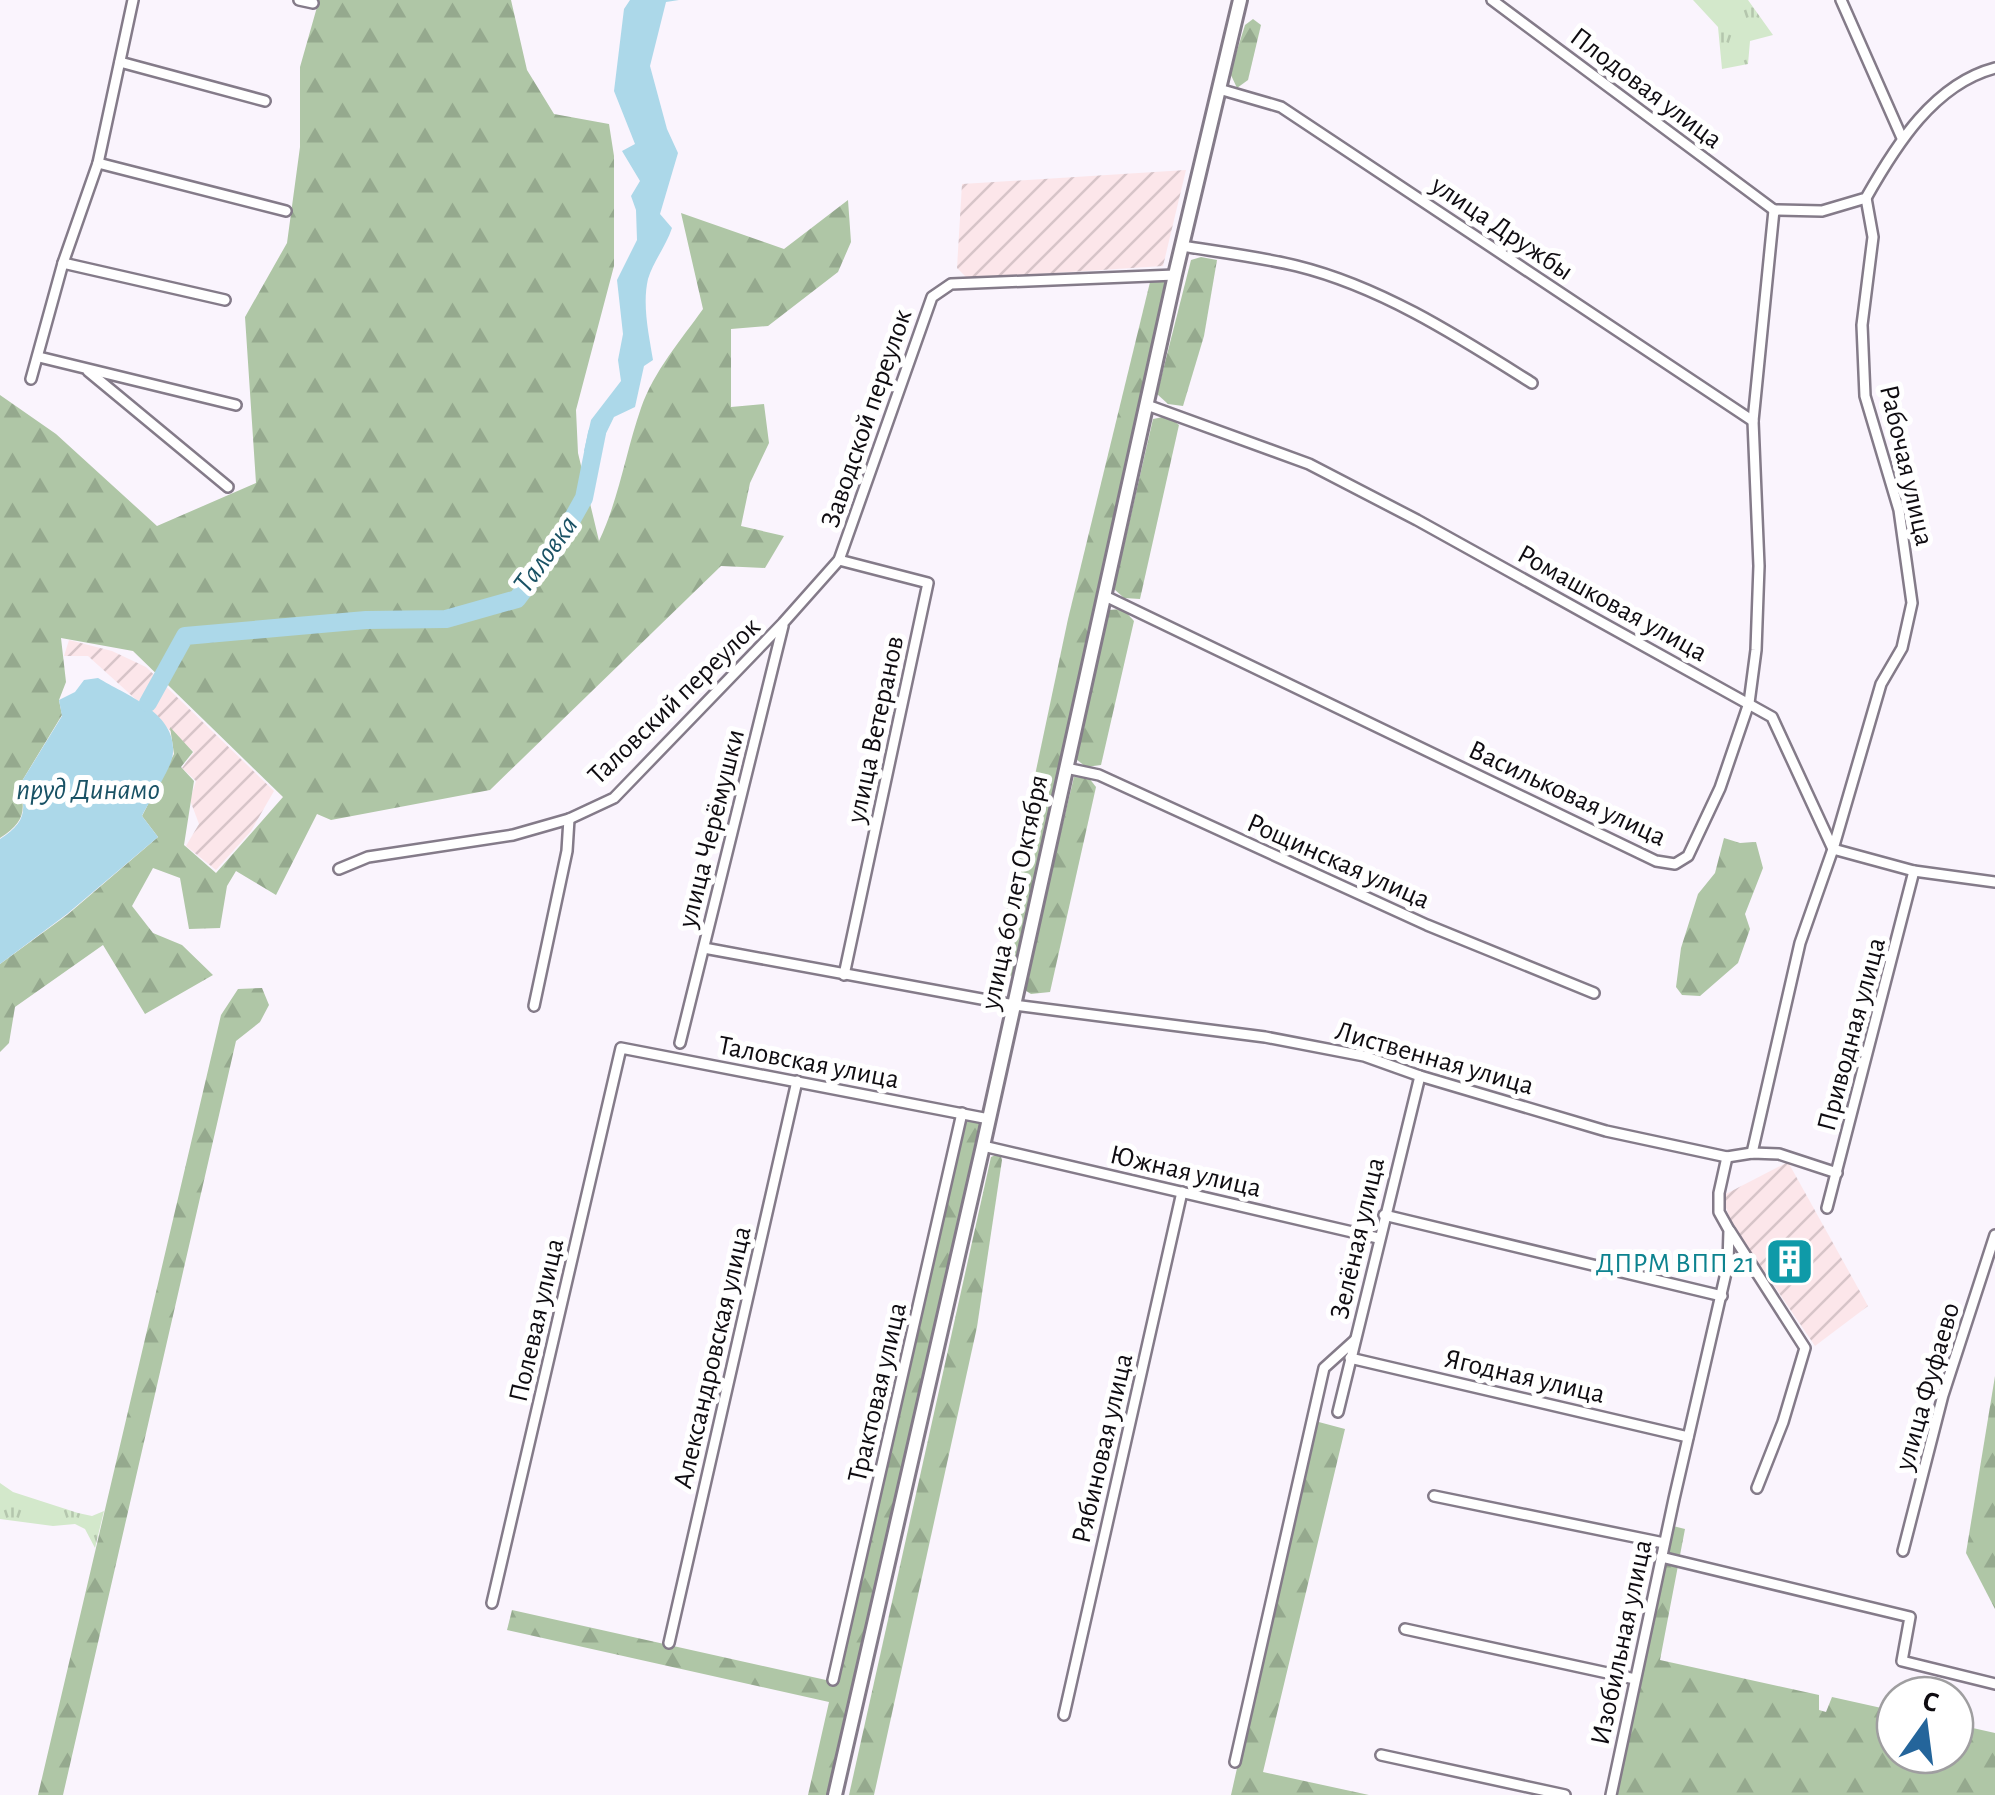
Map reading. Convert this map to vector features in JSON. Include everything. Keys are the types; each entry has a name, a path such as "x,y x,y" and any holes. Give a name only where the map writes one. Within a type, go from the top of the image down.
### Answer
{"street":[{"path":"31,379 63,263 98,163 133,0"},
{"path":"299,0 313,3"},
{"name":"улица 60 лет Октября","path":"835,1795 1240,0"},
{"name":"Плодовая улица","path":"1492,0 1774,210"},
{"path":"1841,0 1902,138"},
{"path":"120,62 265,101"},
{"path":"1774,210 1822,210 1866,198 1902,138 1954,84 1995,68"},
{"name":"улица Дружбы","path":"1219,89 1281,107 1753,420"},
{"path":"98,163 286,211"},
{"name":"Рабочая улица","path":"1752,1152 1800,942 1833,850 1881,684 1902,648 1912,603 1899,510 1865,396 1862,325 1873,236 1866,198"},
{"name":"Васильковая улица","path":"1105,596 1656,862 1675,864 1688,856 1720,788 1749,702 1760,566 1753,420 1774,210"},
{"path":"1182,246 1299,266 1373,294 1438,324 1532,383"},
{"path":"63,263 226,300"},
{"name":"Заводской переулок","path":"839,560 932,297 950,284 1175,275"},
{"path":"39,357 236,404"},
{"path":"86,369 228,487"},
{"name":"Ромашковая улица","path":"1147,405 1309,464 1772,716 1833,850"},
{"name":"Таловский переулок","path":"338,869 368,857 514,835 570,818 614,798 839,560"},
{"name":"улица Ветеранов","path":"839,560 928,582 844,975"},
{"name":"улица Черёмушки","path":"680,1043 783,623"},
{"name":"Рощинская улица","path":"1066,768 1099,775 1427,926 1594,993"},
{"path":"534,1006 568,851 570,818"},
{"path":"1833,850 1914,871 1995,882"},
{"name":"Приводная улица","path":"1827,1208 1914,871"},
{"name":"Лиственная улица","path":"704,948 1014,1005 1265,1038 1364,1056 1606,1130 1727,1157 1752,1152 1778,1154 1838,1172"},
{"name":"Таловская улица","path":"621,1048 989,1119"},
{"name":"Полевая улица","path":"492,1602 621,1048"},
{"name":"Зелёная улица","path":"1338,1412 1420,1076"},
{"name":"Александровская улица","path":"669,1643 796,1081"},
{"name":"Трактовая улица","path":"834,1680 962,1114"},
{"name":"Южная улица","path":"983,1146 1378,1238"},
{"path":"1727,1157 1718,1193 1718,1212 1805,1348 1783,1422 1757,1488"},
{"name":"Рябиновая улица","path":"1064,1715 1182,1192"},
{"path":"1384,1215 1722,1296"},
{"name":"Изобильная улица","path":"1611,1795 1722,1296 1729,1230"},
{"name":"улица Фуфаево","path":"1903,1552 1943,1395 1995,1235"},
{"path":"1235,1762 1324,1368 1355,1340"},
{"name":"Ягодная улица","path":"1350,1358 1688,1437"},
{"path":"1434,1496 1664,1543"},
{"path":"1661,1557 1910,1617 1902,1660 1995,1684"},
{"path":"1405,1628 1636,1680"},
{"path":"1382,1756 1565,1795"}],"shaded area":[{"path":"1186,170 1163,266 976,278 967,278 957,268 962,184"},
{"path":"69,640 112,651 146,667 274,791 251,831 216,870 186,846 199,824 190,800 196,781 182,768 194,752 88,656 64,656"},
{"path":"1788,1162 1868,1306 1815,1346 1731,1222 1722,1196"}],"green space":[{"path":"319,0 511,0 527,70 554,114 609,124 614,156 614,266 576,410 578,453 599,541 646,394 703,309 681,213 784,249 848,200 851,242 838,272 768,326 731,329 731,407 764,404 769,443 750,483 741,526 784,536 765,568 721,566 490,790 331,820 317,814 276,895 236,871 227,886 220,928 189,929 180,878 153,868 132,906 153,933 182,945 213,975 145,1014 103,945 15,1007 9,1043 0,1052 0,964 67,915 158,837 142,816 174,754 170,727 193,752 181,767 194,781 184,845 216,873 283,797 133,651 61,638 66,682 59,700 62,715 19,786 21,816 0,838 0,395 56,434 157,526 256,483 245,317 287,243 300,147 300,67"},
{"path":"1693,0 1748,0 1773,35 1750,41 1748,64 1722,69 1718,27"},
{"path":"1253,19 1261,25 1248,80 1237,88 1230,73 1245,25"},
{"path":"1191,260 1217,260 1204,336 1183,406 1168,404 1157,394"},
{"path":"1151,278 1167,278 1168,294 1013,975 1003,980 993,974 1068,619"},
{"path":"1168,416 1179,425 1140,599 1124,598 1114,589 1153,419"},
{"path":"1123,609 1134,621 1101,765 1086,767 1076,759 1108,610"},
{"path":"1074,777 1089,778 1096,787 1050,992 1031,994 1023,989"},
{"path":"1724,838 1756,842 1763,868 1745,914 1750,929 1738,963 1700,996 1682,995 1676,987 1681,948 1698,894 1715,873"},
{"path":"262,988 269,1005 260,1022 236,1041 63,1795 38,1795 221,1015 238,989"},
{"path":"977,1115 981,1123 830,1795 808,1795 829,1702 507,1630 512,1610 835,1682 934,1241 966,1117"},
{"path":"1000,1153 977,1327 874,1795 849,1795 991,1157"},
{"path":"1995,1376 1995,1609 1966,1553"},
{"path":"1315,1421 1345,1429 1263,1772 1369,1795 1231,1795"},
{"path":"0,1483 13,1492 78,1513 92,1516 104,1511 95,1548 85,1529 75,1524 53,1526 0,1519"},
{"path":"1669,1525 1685,1529 1660,1660 1819,1695 1819,1710 1826,1712 1832,1697 1875,1707 1875,1775 1975,1775 1975,1728 1995,1733 1995,1795 1616,1795"}],"water":[{"path":"630,0 679,0 666,2 650,66 667,129 678,153 660,214 672,228 646,289 653,360 644,366 635,407 614,417 595,456 584,451 591,420 621,381 618,360 623,334 617,280 637,240 636,210 631,196 640,181 622,151 635,144 614,91 624,9"},
{"name":"пруд Динамо","path":"98,678 147,707 172,738 169,766 142,816 158,837 67,914 0,964 0,839 21,817 19,786 62,716 59,700 75,692 84,680"}],"waterway":[{"name":"Таловка","path":"148,703 185,636 366,620 446,619 517,599 557,546 584,498 597,433"}],"place":[{"name":"ДПРМ ВПП 21","path":"1790,1262"}]}
